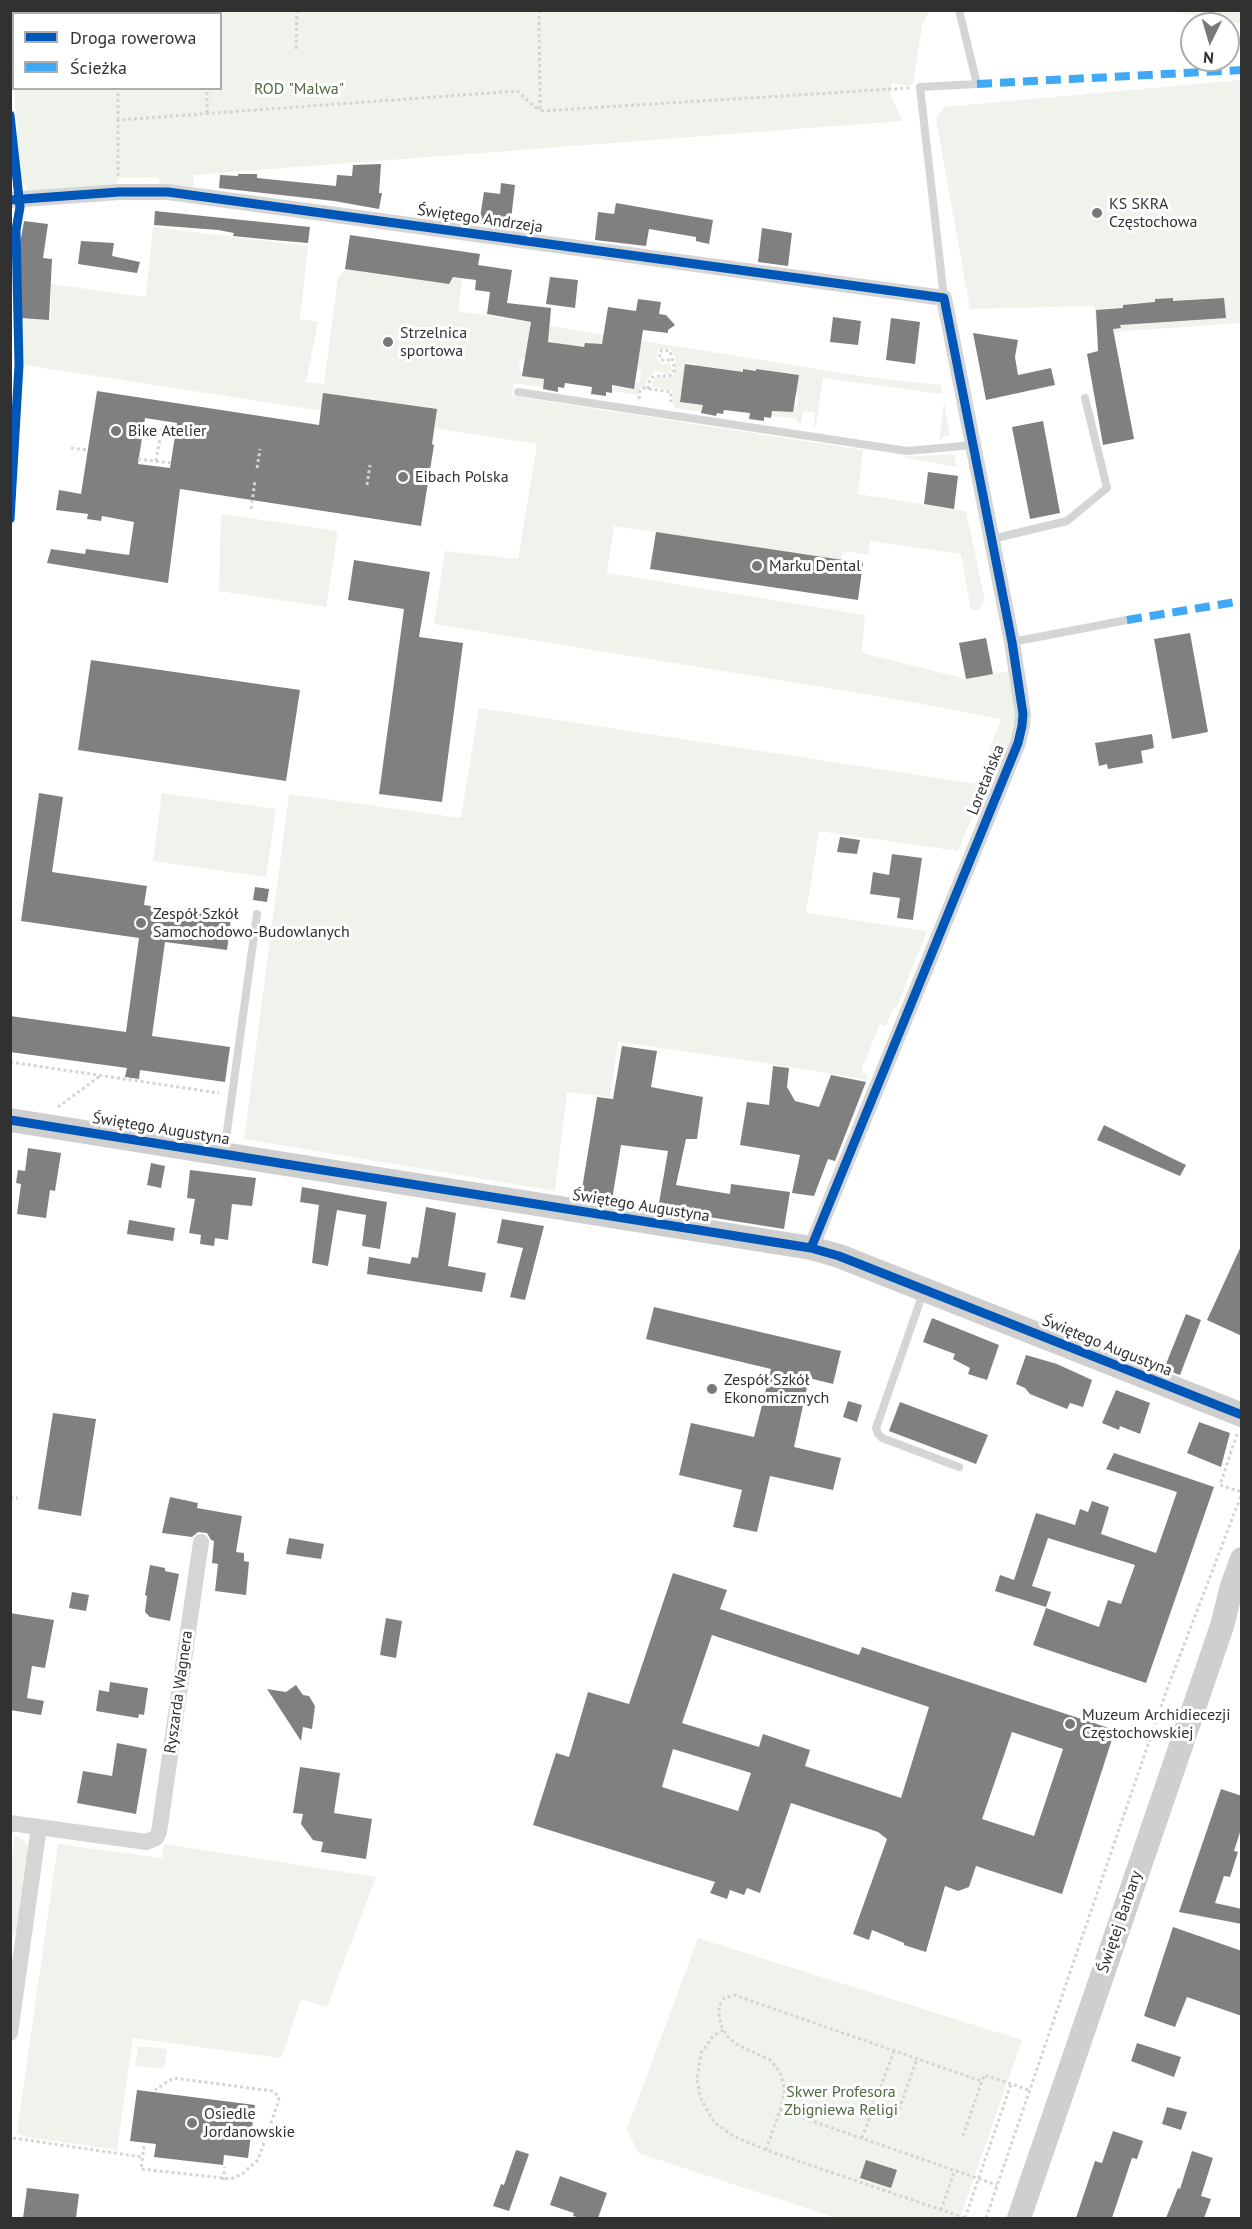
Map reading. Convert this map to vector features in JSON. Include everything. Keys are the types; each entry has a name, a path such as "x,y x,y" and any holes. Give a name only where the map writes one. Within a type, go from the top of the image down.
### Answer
{"street":[{"name":"Świętego Andrzeja","path":"10,200 119,192 168,192 234,199 944,298"},
{"name":"Loretańska","path":"811,1248 1018,743 1023,714 1012,642 944,298"},
{"name":"Świętego Augustyna","path":"10,1120 811,1248 839,1256 924,1290 1238,1421"},
{"name":"Ryszarda Wagnera","path":"39,1827 146,1842 152,1841 159,1832 201,1542"},
{"name":"Świętej Barbary","path":"1019,2218 1222,1626 1232,1586 1242,1559"},
{"name":"Świętej Barbary","path":"1222,1626 1242,1589"},
{"path":"10,1823 39,1827 10,2032"}],"lane":[{"path":"944,298 920,87 977,84 959,10"},
{"path":"519,392 908,451 973,445"},
{"path":"992,539 1067,522 1107,488 1085,398"},
{"path":"1012,642 1127,620"},
{"path":"224,1154 257,914"},
{"path":"924,1290 876,1428 882,1438 959,1467"}],"path":[{"path":"296,49 297,10"},
{"path":"539,10 540,111"},
{"path":"118,120 517,91 540,111 920,87"},
{"path":"118,90 119,192"},
{"path":"207,90 207,113"},
{"path":"648,389 650,379 654,376 669,376 675,369 670,351 662,350 659,353 661,360 672,360"},
{"path":"156,461 162,427 176,429"},
{"path":"71,448 87,450"},
{"path":"257,468 260,448"},
{"path":"138,459 171,463"},
{"path":"367,485 370,465"},
{"path":"251,509 255,481"},
{"path":"10,1062 232,1095"},
{"path":"66,1111 55,1109 100,1076"},
{"path":"986,2218 1166,1692 1242,1492 1220,1485 1236,1439 1238,1421"},
{"path":"10,1498 18,1498"},
{"path":"766,2150 785,2089 780,2072 770,2060 736,2044 723,2030 719,2006 724,1998 734,1995 981,2081"},
{"path":"723,2030 713,2036 701,2053 697,2079 701,2099 714,2122 733,2136 766,2150 965,2218 1011,2084"},
{"path":"862,2138 894,2050"},
{"path":"897,2115 917,2059"},
{"path":"963,2136 984,2074 1029,2090"},
{"path":"144,2146 141,2169 223,2180 231,2179 242,2174 258,2160 279,2100 276,2093 173,2078 155,2090"},
{"path":"780,2110 997,2185"},
{"path":"13,2138 142,2157"},
{"path":"223,2180 225,2167"},
{"path":"941,2210 955,2170"}],"green space":[{"name":"ROD \"Malwa\"","path":"10,11 929,11 922,26 913,84 908,86 892,83 890,93 902,121 193,175 195,187 161,184 158,177 118,178 117,185 27,191 26,185 21,183 14,90 222,90 222,12 12,12 12,54"},
{"path":"1169,11 1241,11 1241,24 1240,12 1180,13"},
{"name":"KS SKRA Częstochowa","path":"1241,80 1241,323 1097,333 1094,306 970,309 936,119 944,107"},
{"path":"153,227 308,246 300,319 318,322 306,382 324,384 338,277 346,269 448,284 466,252 458,311 867,377 941,385 942,394 823,378 816,426 814,426 815,413 803,411 801,424 797,422 797,419 771,416 772,411 792,412 794,405 797,406 798,374 788,373 787,376 765,370 744,369 742,375 719,368 713,370 704,366 696,368 696,363 686,362 680,402 703,405 702,412 674,408 672,391 651,386 655,378 668,378 675,374 675,356 670,349 659,349 656,357 662,365 670,363 672,371 667,374 655,371 647,380 646,386 640,388 638,395 612,391 613,386 633,389 635,382 640,383 641,371 587,346 587,343 584,348 554,345 554,342 529,338 525,359 520,359 519,371 544,379 543,387 514,383 512,396 863,450 858,494 966,511 985,601 979,610 971,610 961,554 870,541 868,555 843,551 841,560 614,526 607,573 865,615 862,653 966,679 1009,671 1016,712 1015,727 1003,757 996,760 958,851 819,831 806,913 927,931 897,1006 893,1009 886,1026 880,1024 862,1068 863,1073 868,1076 867,1080 618,1042 610,1097 567,1092 555,1191 244,1139 289,794 461,818 479,708 977,784 1001,719 901,700 434,624 445,551 518,559 537,444 24,365 21,318 51,320 51,284 146,297"},
{"path":"944,402 950,435 939,441"},
{"path":"954,454 957,467 902,457"},
{"path":"221,514 338,531 326,607 219,591"},
{"path":"162,793 276,809 266,877 153,861"},
{"path":"15,1835 24,1840 28,1850 17,1935 11,1934 11,1866"},
{"path":"58,1844 162,1858 164,1844 376,1877 327,2007 301,1999 281,2058 133,2038 117,2150 26,2137 17,2132"},
{"name":"Skwer Profesora Zbigniewa Religi","path":"698,1938 1022,2040 960,2218 836,2218 638,2153 627,2129"},
{"path":"138,2046 167,2049 164,2069 135,2066"}],"building":[{"path":"381,164 379,193 382,193 379,209 334,201 219,188 220,175 238,176 238,174 257,174 257,178 336,186 337,175 352,176 353,165"},
{"path":"501,183 515,185 510,228 479,224 484,192 500,194"},
{"path":"616,203 713,220 709,244 696,241 696,237 649,229 646,246 595,240 598,212 614,214"},
{"path":"155,211 310,227 308,243 233,236 234,233 218,230 154,225"},
{"path":"24,221 48,224 43,258 52,259 49,320 21,318 20,244"},
{"path":"762,228 792,233 788,266 758,262"},
{"path":"350,235 480,254 478,265 512,270 507,303 551,308 548,342 584,347 585,343 602,344 608,307 636,311 638,299 661,302 659,314 666,315 675,325 668,330 668,333 643,330 634,389 612,385 612,393 606,392 606,396 591,394 592,387 565,383 564,388 558,387 558,392 543,389 544,379 522,376 531,322 487,314 490,292 475,290 476,280 453,277 449,284 345,269"},
{"path":"81,241 114,243 112,256 140,262 137,273 78,264"},
{"path":"550,277 578,280 575,308 546,304"},
{"path":"1173,298 1173,301 1224,298 1226,318 1120,325 1121,328 1113,329 1134,439 1103,445 1087,354 1098,351 1096,310 1123,308 1123,305"},
{"path":"833,317 861,321 858,345 830,342"},
{"path":"891,318 920,322 915,364 886,360"},
{"path":"973,333 1018,340 1015,357 1018,375 1051,368 1055,385 986,400"},
{"path":"685,364 743,372 743,369 756,371 756,369 799,375 793,412 772,411 771,418 764,417 764,421 749,419 750,413 724,410 723,414 717,413 716,416 701,413 703,405 680,402"},
{"path":"97,391 319,425 323,393 437,409 432,444 434,445 421,526 180,489 168,583 47,563 51,549 85,554 86,549 129,555 134,522 102,516 101,521 87,519 88,514 56,510 59,490 81,494","holes":["145,418 177,423 170,468 138,464"]},
{"path":"1043,421 1060,513 1030,519 1012,427"},
{"path":"928,472 958,476 954,509 924,504"},
{"name":"Marku Dental","path":"656,532 863,563 858,600 650,569"},
{"path":"354,560 430,572 419,637 463,643 442,802 379,794 404,609 348,600"},
{"path":"1190,633 1208,732 1172,739 1154,639"},
{"path":"986,638 993,674 966,679 959,643"},
{"path":"91,660 300,690 286,781 78,750"},
{"path":"1152,734 1154,748 1141,751 1143,763 1108,769 1107,764 1099,766 1095,743"},
{"path":"39,793 63,797 52,872 147,886 144,905 231,918 227,950 165,942 152,1036 230,1047 225,1082 140,1070 139,1079 125,1077 127,1068 10,1052 10,1016 126,1032 139,938 21,921"},
{"path":"840,837 860,840 857,854 837,852"},
{"path":"892,854 922,858 913,920 897,918 900,898 870,894 873,872 889,875"},
{"path":"255,887 269,889 267,902 253,900"},
{"path":"622,1046 657,1051 651,1087 703,1097 697,1139 686,1139 676,1185 730,1194 731,1184 790,1192 784,1229 658,1209 668,1151 621,1145 612,1200 581,1195 597,1097 613,1099"},
{"path":"773,1066 789,1068 787,1087 795,1101 819,1107 831,1075 866,1082 835,1161 828,1159 814,1196 792,1193 800,1155 740,1145 747,1102 769,1105"},
{"path":"1104,1125 1186,1165 1180,1176 1097,1140"},
{"path":"28,1148 61,1153 55,1191 50,1190 46,1218 17,1214 21,1184 16,1183 18,1170 25,1171"},
{"path":"151,1163 165,1166 161,1188 147,1185"},
{"path":"190,1170 256,1178 252,1206 232,1204 228,1240 215,1238 214,1246 200,1244 201,1235 189,1233 195,1199 187,1198"},
{"path":"302,1187 387,1202 380,1249 362,1246 366,1215 337,1210 328,1266 312,1263 319,1205 300,1202"},
{"path":"426,1207 456,1213 448,1266 486,1273 482,1292 367,1274 369,1257 410,1264 412,1257 418,1258"},
{"path":"502,1219 544,1226 525,1300 510,1297 523,1248 497,1243"},
{"path":"129,1220 175,1228 173,1241 127,1234"},
{"path":"1242,1244 1242,1336 1207,1320"},
{"path":"654,1307 841,1351 833,1384 809,1378 794,1447 841,1458 833,1490 770,1476 757,1532 733,1527 742,1490 679,1475 691,1423 754,1437 771,1369 646,1339"},
{"path":"1186,1314 1201,1320 1180,1375 1164,1369"},
{"path":"932,1318 999,1345 987,1380 968,1374 970,1368 953,1359 955,1354 923,1342"},
{"path":"1026,1355 1057,1364 1092,1380 1083,1407 1070,1403 1067,1409 1030,1394 1025,1388 1016,1384"},
{"path":"1116,1390 1150,1403 1140,1434 1120,1426 1119,1430 1102,1423"},
{"path":"848,1401 862,1405 857,1422 843,1417"},
{"path":"900,1402 988,1435 976,1464 889,1431"},
{"path":"53,1413 96,1419 81,1516 38,1509"},
{"path":"1199,1422 1230,1433 1221,1467 1187,1453"},
{"path":"1114,1453 1214,1487 1146,1683 1033,1645 1046,1608 1099,1627 1108,1600 1121,1604 1135,1565 1048,1538 1032,1586 1051,1592 1046,1607 995,1591 1000,1575 1014,1580 1036,1513 1075,1525 1080,1509 1088,1512 1092,1501 1109,1507 1101,1534 1156,1553 1177,1492 1106,1469"},
{"path":"170,1497 198,1503 197,1508 242,1516 236,1552 244,1553 244,1561 249,1562 246,1595 215,1591 218,1564 212,1563 214,1541 207,1533 198,1532 192,1537 162,1533"},
{"path":"289,1538 324,1544 321,1559 286,1554"},
{"path":"150,1565 179,1574 170,1621 150,1617 145,1612"},
{"path":"673,1573 727,1590 720,1609 859,1655 862,1647 1115,1730 1062,1894 976,1866 969,1887 958,1891 945,1886 926,1952 904,1945 904,1943 872,1930 869,1940 853,1934 887,1839 878,1832 791,1803 760,1893 747,1888 744,1895 730,1890 727,1899 710,1893 715,1882 533,1825 556,1753 569,1757 588,1692 629,1704","holes":["712,1635 929,1707 901,1798 805,1766 810,1750 763,1734 759,1747 682,1723","1012,1732 1063,1749 1034,1836 982,1819","673,1749 751,1773 738,1811 662,1787"]},
{"path":"72,1592 89,1595 86,1611 69,1608"},
{"path":"10,1613 54,1620 45,1668 32,1666 27,1698 44,1701 41,1715 10,1710"},
{"path":"386,1618 402,1621 396,1658 380,1655"},
{"path":"110,1682 148,1688 144,1715 139,1714 138,1718 96,1711 99,1690 109,1692"},
{"path":"296,1685 303,1695 309,1696 315,1706 312,1729 303,1727 301,1741 267,1689 286,1692"},
{"path":"117,1743 147,1749 136,1814 77,1803 83,1771 112,1776"},
{"path":"300,1767 340,1773 334,1813 372,1819 366,1859 321,1852 323,1842 313,1840 301,1824 303,1814 293,1813"},
{"path":"1221,1789 1242,1796 1242,1826 1234,1851 1238,1852 1230,1877 1224,1876 1215,1903 1242,1909 1242,1924 1179,1912"},
{"path":"1173,1927 1242,1951 1242,2016 1187,1997 1175,2027 1144,2016"},
{"path":"1137,2043 1181,2057 1174,2077 1131,2061"},
{"name":"Osiedle Jordanowskie","path":"137,2090 255,2105 248,2158 224,2155 223,2165 154,2157 156,2144 130,2141"},
{"path":"1167,2107 1187,2112 1181,2130 1162,2124"},
{"path":"1113,2131 1143,2141 1137,2159 1132,2158 1112,2218 1076,2218 1095,2161 1102,2163"},
{"path":"516,2150 529,2154 509,2211 493,2206 501,2184 504,2185"},
{"path":"1192,2151 1213,2158 1201,2196 1211,2199 1204,2218 1166,2218 1178,2188 1180,2189"},
{"path":"866,2160 897,2170 891,2188 860,2178"},
{"path":"560,2176 607,2193 598,2218 573,2216 574,2213 550,2205"},
{"path":"27,2188 79,2194 76,2218 23,2218"}],"marked path":[{"path":"977,84 1242,70"},
{"path":"1127,620 1242,601"}],"cycle path":[{"path":"10,115 20,207 16,230 19,365 10,519"},
{"path":"10,200 119,192 168,192 944,298 1012,642 1023,714 1022,726 1018,743 811,1248"},
{"path":"10,1120 811,1248 839,1256 1242,1415"}],"place":[{"name":"KS SKRA Częstochowa","path":"1097,213"},
{"name":"Strzelnica sportowa","path":"388,342"},
{"name":"Bike Atelier","path":"116,431"},
{"name":"Eibach Polska","path":"403,477"},
{"name":"Marku Dental","path":"757,566"},
{"name":"Zespół Szkół Samochodowo-Budowlanych","path":"141,923"},
{"name":"Zespół Szkół Ekonomicznych","path":"712,1389"},
{"name":"Muzeum Archidiecezji Częstochowskiej","path":"1070,1724"},
{"name":"Osiedle Jordanowskie","path":"192,2123"}]}
